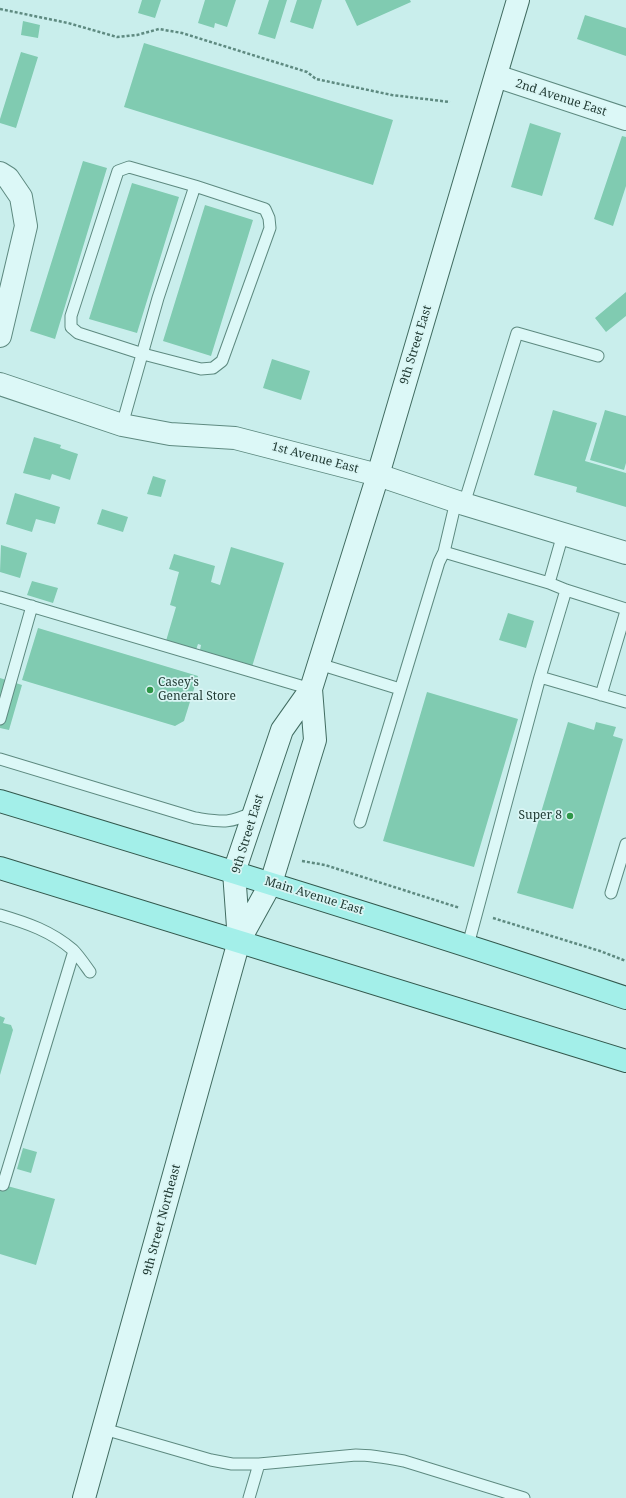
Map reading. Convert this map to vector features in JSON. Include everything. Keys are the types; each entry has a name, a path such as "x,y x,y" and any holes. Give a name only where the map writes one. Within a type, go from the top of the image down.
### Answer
{"main road":[{"name":"Main Avenue East","path":"0,801 271,883 468,945 626,998"},
{"path":"0,868 626,1061"},
{"path":"580,1047 626,1048"}],"street":[{"name":"9th Street East","path":"239,941 234,872 282,730 311,689 378,475 518,0"},
{"name":"2nd Avenue East","path":"496,76 626,119"},
{"path":"0,173 8,178 21,197 26,226 0,336"},
{"name":"1st Avenue East","path":"0,384 122,425 170,434 235,438 378,475 626,553"},
{"name":"9th Street East","path":"239,941 271,883 315,740 311,689"},
{"name":"9th Street Northeast","path":"84,1498 239,941"}],"lane":[{"path":"129,167 195,186 265,209 270,218 270,228 222,361 213,368 201,369 143,354 78,333 71,327 71,316 118,171 129,167"},
{"path":"122,425 158,298 195,186"},
{"path":"360,822 439,562 444,552 517,333 598,356"},
{"path":"549,583 564,534"},
{"path":"444,552 549,583 626,610 601,695"},
{"path":"468,945 540,677 566,590"},
{"path":"0,597 311,689"},
{"path":"0,719 32,606"},
{"path":"319,664 400,689"},
{"path":"540,677 626,702"},
{"path":"0,759 195,818 222,822 236,820 255,811"},
{"path":"611,893 626,844"},
{"path":"0,915 27,923 50,933 74,951 90,972"},
{"path":"3,1184 74,951"},
{"path":"104,1429 211,1460 232,1464 259,1464 369,1455 404,1461 524,1498"},
{"path":"249,1498 259,1464"}],"path":[{"path":"0,9 68,23 117,37 137,35 159,29 182,33 307,72 316,78 392,94 450,102"}],"building":[{"path":"142,0 161,0 155,18 138,13"},
{"path":"205,0 236,0 227,27 215,23 214,28 198,23"},
{"path":"269,0 287,0 275,39 258,34"},
{"path":"297,0 322,0 313,29 290,22"},
{"path":"345,0 410,0 411,2 357,26"},
{"path":"585,15 626,28 626,56 577,39"},
{"path":"23,21 40,25 38,38 21,35"},
{"path":"144,43 393,120 373,185 124,107"},
{"path":"21,52 38,57 16,128 0,123 0,119"},
{"path":"530,123 561,133 542,196 511,187"},
{"path":"622,136 626,137 626,186 613,226 594,219"},
{"path":"83,161 107,168 55,339 30,331"},
{"path":"132,183 179,197 137,333 89,319"},
{"path":"205,205 253,220 211,356 163,341"},
{"path":"626,292 626,316 606,332 595,318"},
{"path":"272,359 310,371 301,400 263,388"},
{"path":"553,410 597,423 585,461 626,473 626,507 576,492 577,487 534,475"},
{"path":"605,410 626,416 626,463 624,470 590,460"},
{"path":"34,437 61,445 60,448 78,454 70,480 52,474 50,480 23,473"},
{"path":"153,476 166,480 161,497 147,494"},
{"path":"15,493 60,507 55,524 36,519 32,532 6,524"},
{"path":"102,509 128,517 123,532 97,524"},
{"path":"1,545 27,553 20,578 0,572"},
{"path":"231,547 284,563 251,670 199,655 201,645 198,644 196,650 166,641 176,607 170,605 179,572 169,569 174,554 215,566 211,582 220,585"},
{"path":"32,581 58,588 53,603 27,595"},
{"path":"508,613 534,621 526,648 499,640"},
{"path":"38,628 198,676 184,721 175,726 22,680"},
{"path":"0,678 22,685 9,730 0,728"},
{"path":"427,692 518,719 474,867 383,841"},
{"name":"Super 8","path":"568,722 594,730 596,722 616,727 613,736 623,739 573,909 517,893"},
{"path":"0,1016 5,1018 3,1023 11,1025 13,1030 0,1075"},
{"path":"23,1148 37,1152 31,1173 17,1169"},
{"path":"0,1184 55,1199 36,1265 0,1254"}],"place":[{"name":"Casey's General Store","path":"150,690"},
{"name":"Super 8","path":"570,816"}]}
